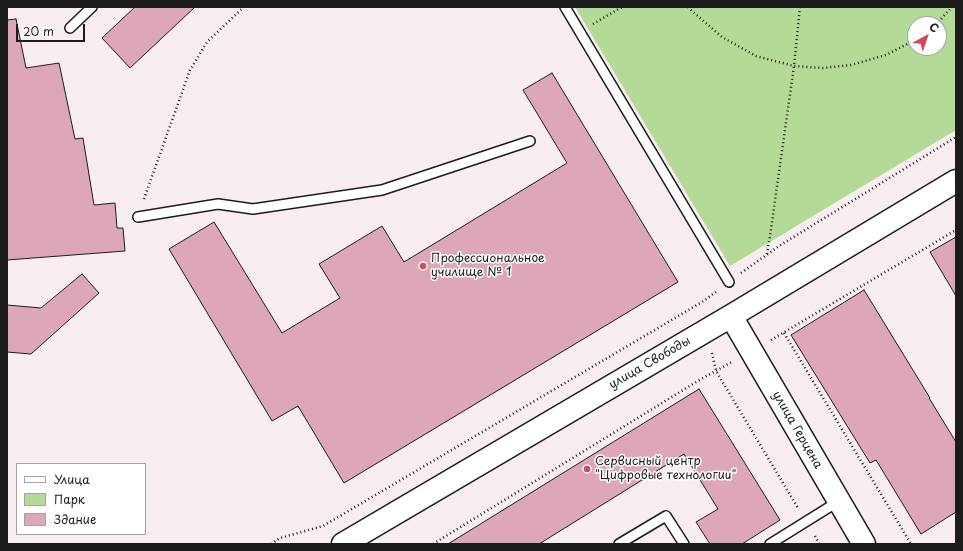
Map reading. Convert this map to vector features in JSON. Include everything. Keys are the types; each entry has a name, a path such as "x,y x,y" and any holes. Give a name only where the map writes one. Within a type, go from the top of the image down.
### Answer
{"main road":[{"name":"улица Свободы","path":"343,544 708,330 956,181"},
{"name":"улица Герцена","path":"731,316 864,544"}],"lane":[{"path":"70,28 92,7"},
{"path":"566,7 729,282"},
{"path":"138,217 218,204 253,209 382,190 530,141"},
{"path":"770,544 839,501"},
{"path":"619,544 666,516 684,544"}],"path":[{"path":"138,217 190,70 206,42 244,7"},
{"path":"581,32 622,7"},
{"path":"688,7 722,37 756,56 794,66 823,68 851,65 886,55 907,44"},
{"path":"767,254 794,66 800,7"},
{"path":"944,16 952,7"},
{"path":"271,544 280,538 323,526 702,302 779,246 956,137"},
{"path":"433,544 716,371 784,333 956,230"},
{"path":"702,302 716,371 819,544"},
{"path":"784,333 911,544"}],"green space":[{"path":"575,7 956,7 956,130 730,266"}],"building":[{"path":"135,7 195,7 130,68 102,38"},
{"path":"16,19 26,68 59,63 75,139 83,138 94,205 115,203 117,228 123,228 125,251 7,260 7,20"},
{"name":"Профессиональное училище № 1","path":"552,73 678,282 344,483 298,406 272,421 169,249 214,222 282,333 340,298 319,264 382,226 404,262 567,163 523,90"},
{"path":"956,237 956,296 930,252"},
{"path":"82,274 99,293 31,354 7,352 7,305 41,308"},
{"path":"864,290 956,442 956,512 921,534 876,460 870,463 791,335"},
{"path":"699,389 780,520 742,544 710,544 696,522 718,509 684,454 539,544 448,544"}],"place":[{"name":"Профессиональное училище № 1","path":"423,266"},
{"name":"Сервисный центр \"Цифровые технологии\"","path":"587,469"}]}
